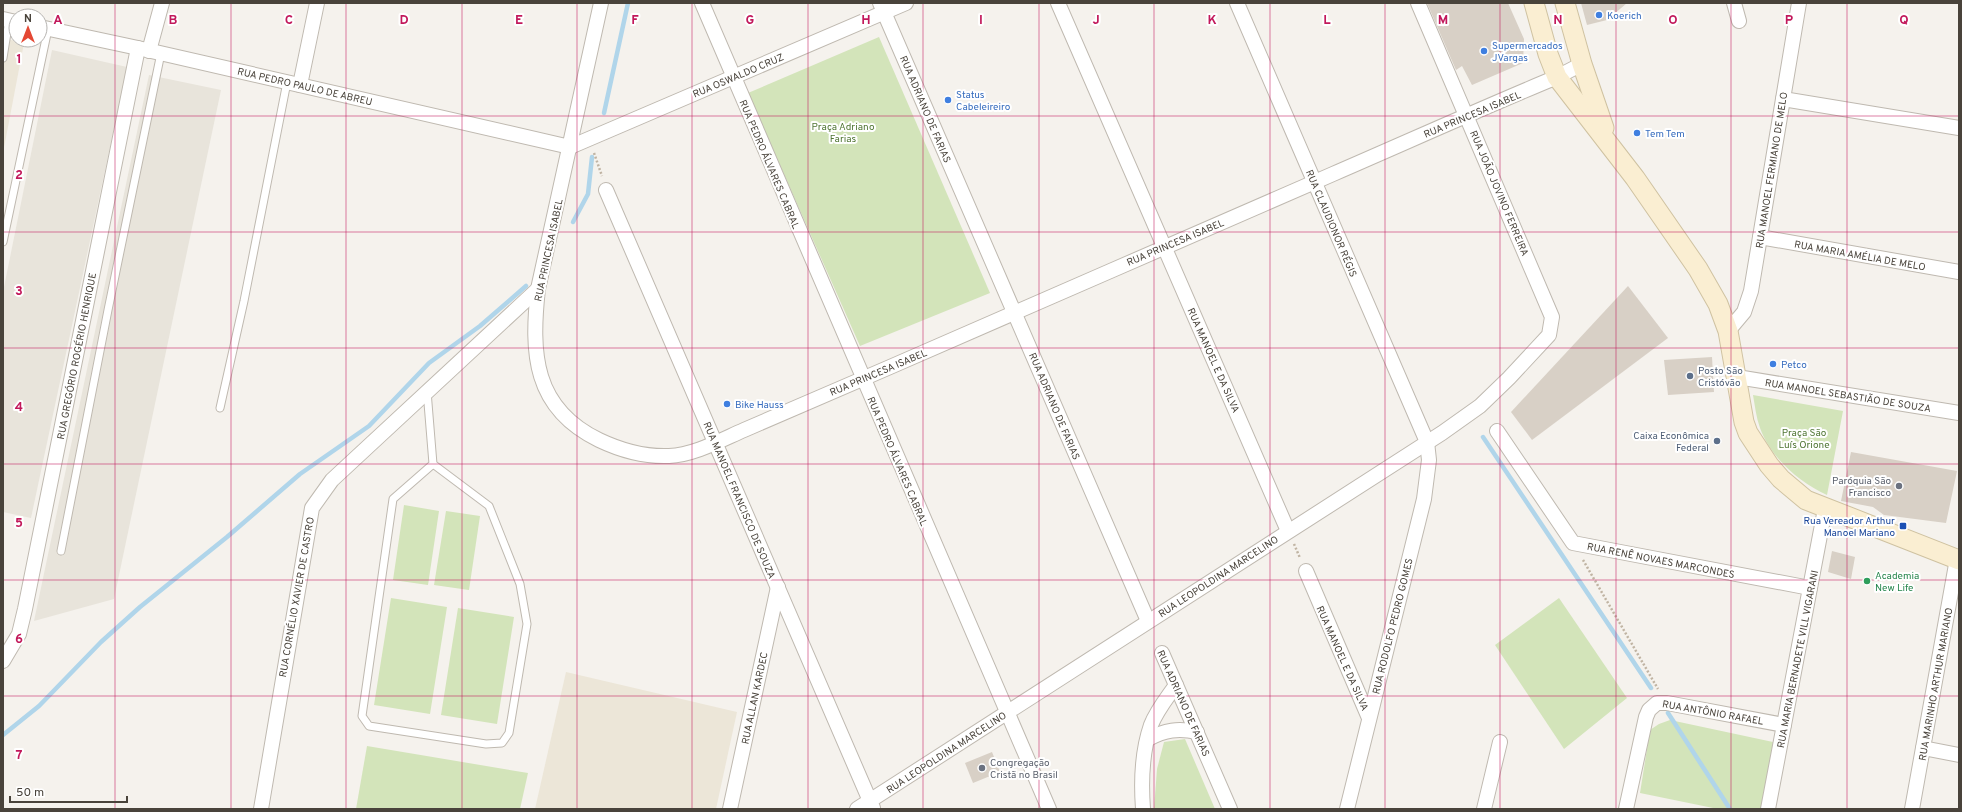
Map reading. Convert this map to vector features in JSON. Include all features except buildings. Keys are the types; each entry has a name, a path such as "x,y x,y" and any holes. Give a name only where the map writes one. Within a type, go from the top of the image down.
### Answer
{"main road":[{"path":"1534,3 1548,54 1557,77 1608,141 1698,269 1718,304 1728,331 1744,422 1759,452 1781,479 1806,500 1958,559"},
{"path":"1565,3 1582,64 1608,141"}],"street":[{"name":"RUA GREGÓRIO ROGÉRIO HENRIQUE","path":"3,661 19,634 149,51 162,3"},
{"path":"293,83 317,3"},
{"name":"RUA PRINCESA ISABEL","path":"601,3 538,289 534,322 537,360 548,392 564,417 576,427 612,446 649,455 677,456 715,442 863,379 1164,246 1557,77 1582,64"},
{"name":"RUA PEDRO ÁLVARES CABRAL","path":"702,3 1006,713 1049,809"},
{"name":"RUA OSWALDO CRUZ","path":"570,147 733,77 882,8 906,3"},
{"name":"RUA MANOEL E DA SILVA","path":"1058,3 1288,531"},
{"name":"RUA CLAUDIONOR RÉGIS","path":"1237,3 1427,442"},
{"name":"RUA JOÃO JOVINO FERREIRA","path":"1418,3 1552,317"},
{"path":"1734,3 1739,21"},
{"name":"RUA MANOEL FERMIANO DE MELO","path":"1728,331 1744,312 1751,291 1799,3"},
{"name":"RUA ADRIANO DE FARIAS","path":"882,8 1148,621"},
{"name":"RUA PEDRO PAULO DE ABREU","path":"48,29 293,83 570,147"},
{"path":"1783,99 1959,128"},
{"name":"RUA MANOEL FRANCISCO DE SOUZA","path":"606,190 872,805"},
{"name":"RUA MARIA AMÉLIA DE MELO","path":"1760,238 1959,272"},
{"name":"RUA CORNÉLIO XAVIER DE CASTRO","path":"261,809 312,508 332,480 538,289"},
{"name":"RUA LEOPOLDINA MARCELINO","path":"858,809 872,805 1006,713 1427,442 1480,406 1509,378 1549,335 1552,317"},
{"name":"RUA MANOEL SEBASTIÃO DE SOUZA","path":"1737,377 1959,413"},
{"name":"RUA RENÊ NOVAES MARCONDES","path":"1497,431 1573,543 1810,588"},
{"name":"RUA RODOLFO PEDRO GOMES","path":"1347,809 1424,499 1429,460 1427,442"},
{"name":"RUA MARIA BERNADETE VILL VIGARANI","path":"1768,809 1826,509"},
{"name":"RUA MARINHO ARTHUR MARIANO","path":"1912,809 1958,559"},
{"name":"RUA MANOEL E DA SILVA","path":"1306,571 1370,718"},
{"name":"RUA ALLAN KARDEC","path":"730,809 778,587"},
{"name":"RUA ADRIANO DE FARIAS","path":"1162,653 1230,809"},
{"path":"1143,809 1142,791 1148,739 1157,713 1176,686"},
{"name":"RUA ANTÔNIO RAFAEL","path":"1626,809 1646,717 1649,710 1657,703 1667,703 1784,725"},
{"path":"1148,739 1168,730 1184,729 1196,732"},
{"path":"1484,809 1500,742"},
{"path":"1923,748 1959,755"}],"lane":[{"path":"3,58 8,26"},
{"path":"3,242 40,48"},
{"path":"62,551 108,310 149,51"},
{"path":"220,408 293,83"},
{"path":"428,391 433,464 489,506 520,584 527,624 509,733 502,743 486,744 369,726 362,716 393,499 433,464"}],"path":[{"path":"589,139 606,190"},
{"path":"1288,531 1306,571"},
{"path":"1573,543 1667,703"}],"shaded area":[{"path":"3,38 8,39 8,48 23,48 3,153"},
{"path":"52,50 127,67 31,518 3,512 3,292"},
{"path":"149,75 221,90 114,599 34,621"},
{"path":"566,672 737,712 716,809 535,809"}],"green space":[{"name":"Praça Adriano Farias","path":"879,37 990,293 860,346 748,93"},
{"name":"Praça São Luís Orione","path":"1753,395 1843,411 1827,495 1796,476 1771,449 1760,428"},
{"path":"404,505 439,511 428,585 393,580"},
{"path":"446,511 480,516 469,590 434,585"},
{"path":"391,598 447,607 430,714 374,705"},
{"path":"1559,598 1627,698 1564,749 1495,645"},
{"path":"458,608 514,617 497,724 441,715"},
{"path":"1670,720 1773,742 1761,809 1718,809 1640,793 1650,730 1659,724"},
{"path":"1185,739 1215,809 1154,809 1157,769 1164,742"},
{"path":"367,746 528,773 520,809 356,809"}],"waterway":[{"path":"604,113 628,3"},
{"path":"573,222 588,194 592,157"},
{"path":"3,735 39,706 101,642 140,607 227,537 300,474 369,426 429,363 480,326 526,286"},
{"path":"1483,437 1651,688"},
{"path":"1668,713 1730,809"}],"place":[{"name":"Koerich","path":"1599,15"},
{"name":"Supermercados JVargas","path":"1484,51"},
{"name":"Status Cabeleireiro","path":"948,100"},
{"name":"Tem Tem","path":"1637,133"},
{"name":"Petco","path":"1773,364"},
{"name":"Posto São Cristóvão","path":"1690,376"},
{"name":"Bike Hauss","path":"727,404"},
{"name":"Caixa Econômica Federal","path":"1717,441"},
{"name":"Paróquia São Francisco","path":"1899,486"},
{"name":"Rua Vereador Arthur Manoel Mariano","path":"1903,526"},
{"name":"Academia New Life","path":"1867,581"},
{"name":"Congregação Cristã no Brasil","path":"982,768"}]}
